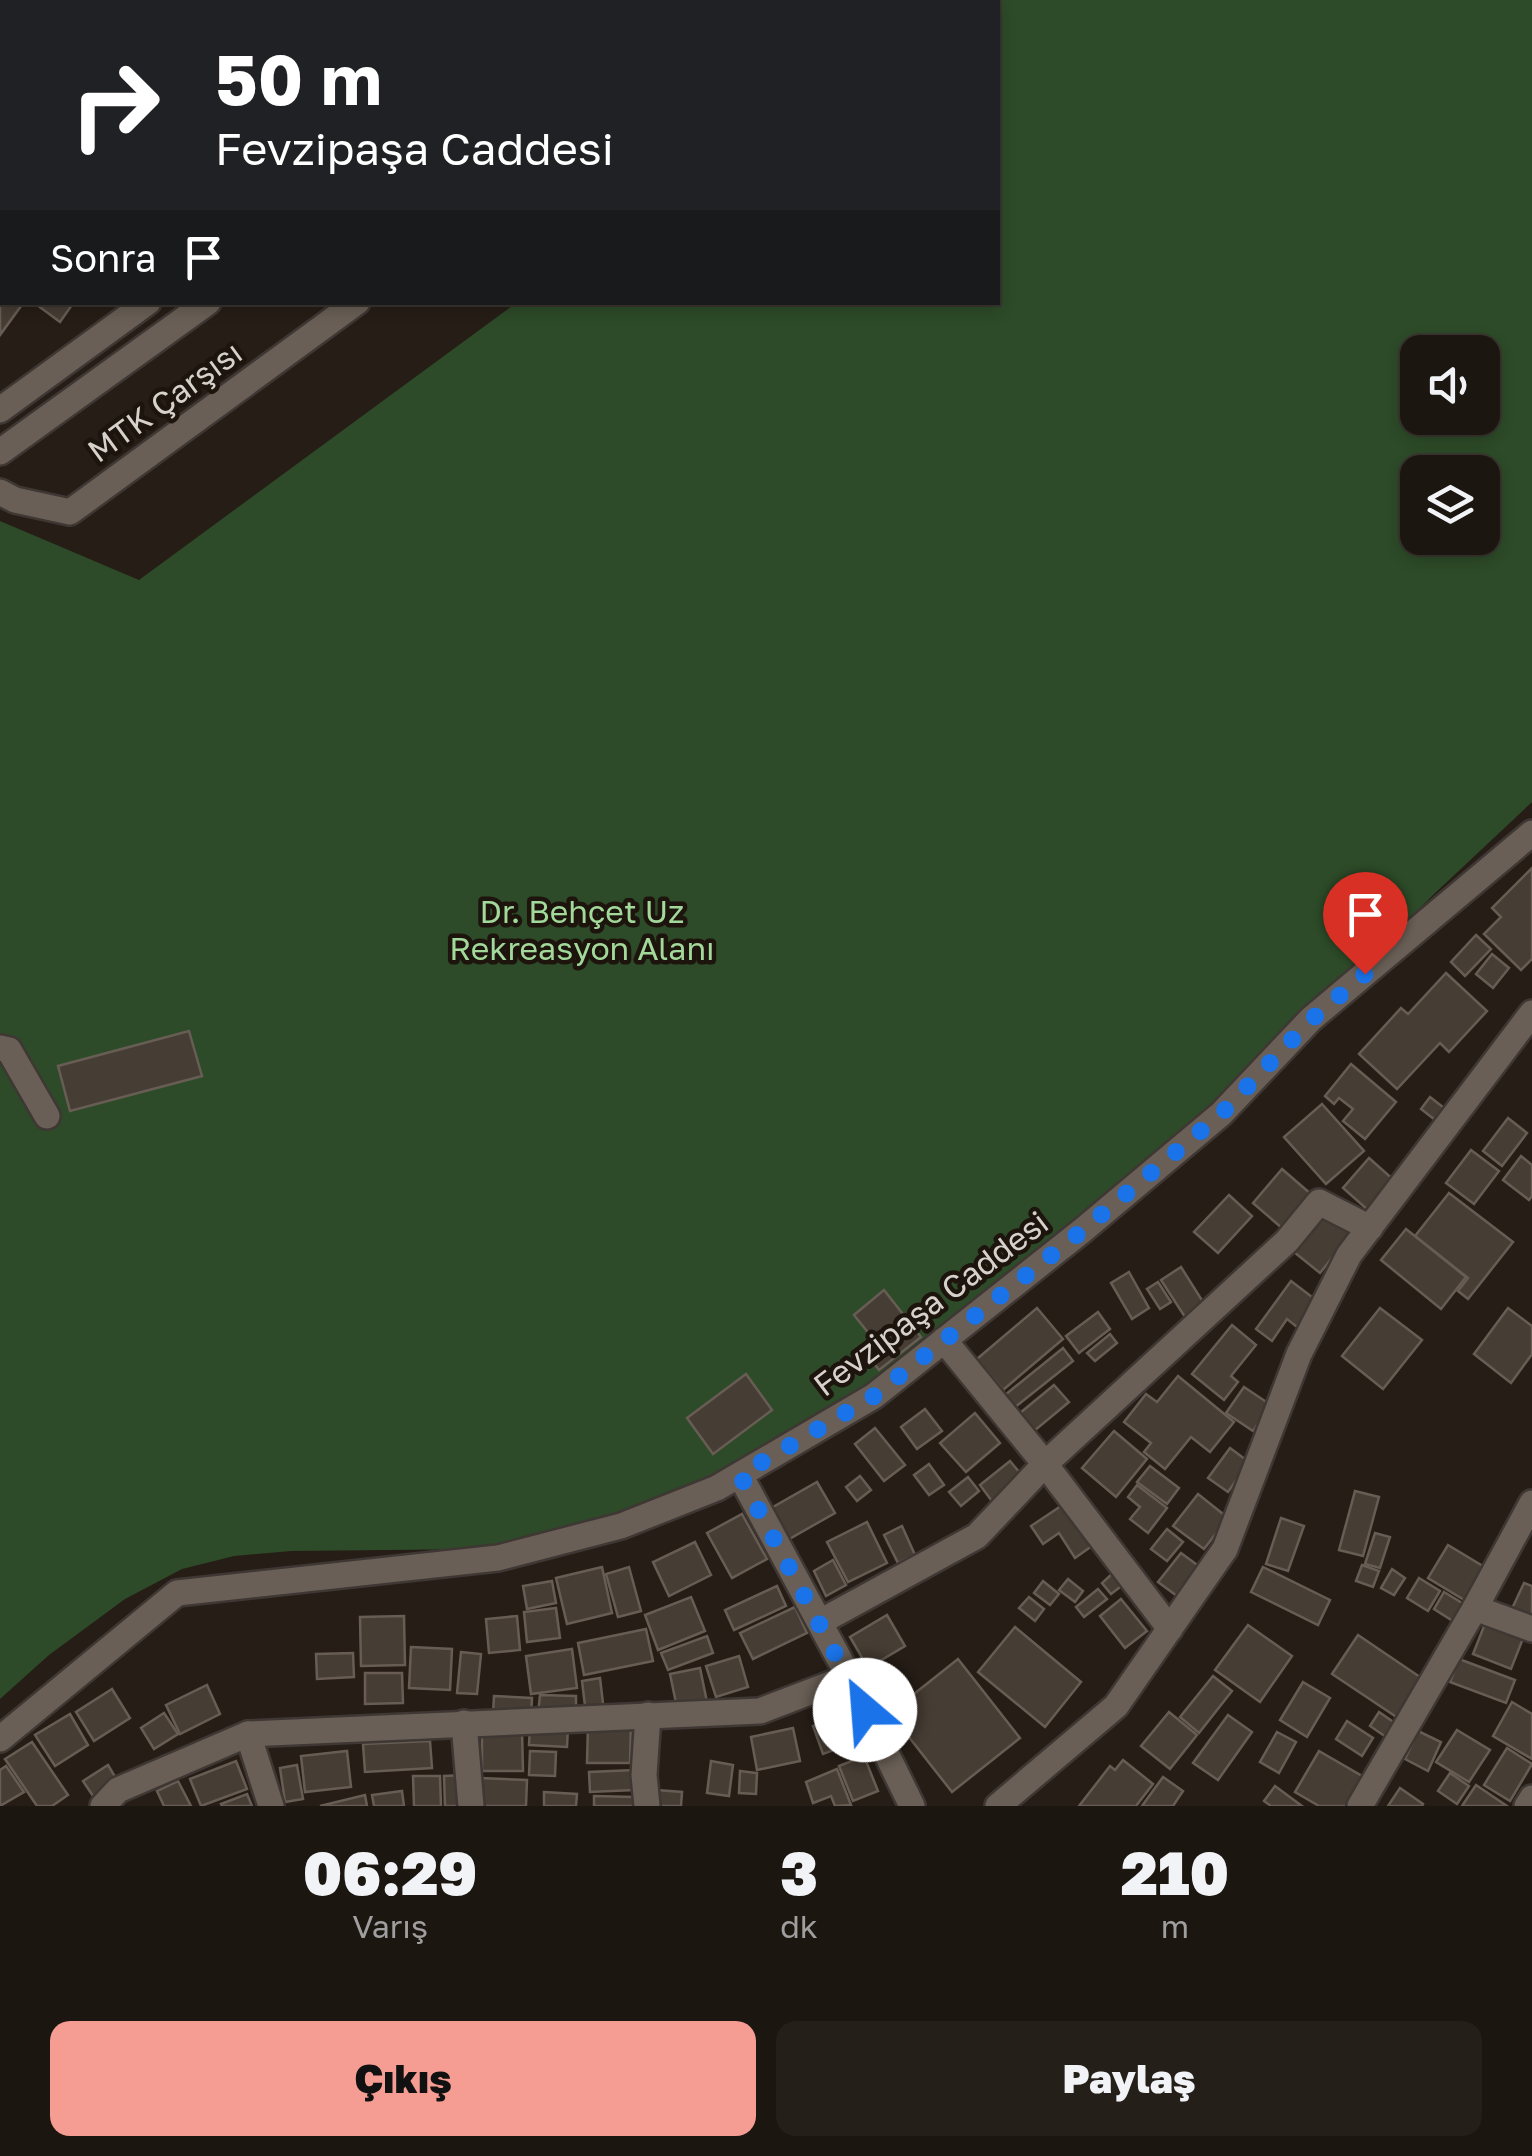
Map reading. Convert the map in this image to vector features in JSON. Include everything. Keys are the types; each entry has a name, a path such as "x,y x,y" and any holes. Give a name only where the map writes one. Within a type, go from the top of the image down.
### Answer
{"street":[{"path":"0,410 144,305"},
{"path":"0,452 204,305"},
{"name":"MTK Çarşısı","path":"0,492 15,500 70,512 353,305"},
{"name":"Fevzipaşa Caddesi","path":"0,1738 177,1593 498,1558 622,1526 717,1488 874,1396 1221,1114 1312,1019 1532,833"},
{"path":"998,1806 1116,1706 1225,1550 1299,1354 1349,1255 1532,1013"},
{"path":"0,1048 9,1050 47,1116"},
{"path":"820,1622 977,1536 1045,1464 1287,1241 1319,1202 1370,1228"},
{"path":"944,1340 1045,1464 1170,1629"},
{"path":"740,1475 849,1677 912,1806"},
{"path":"1360,1806 1532,1503"},
{"path":"1475,1608 1532,1629"},
{"path":"103,1806 118,1790 248,1734 760,1711 849,1677"},
{"path":"647,1806 644,1775 648,1715"},
{"path":"464,1723 471,1806"},
{"path":"248,1734 271,1806"},
{"path":"1527,1806 1532,1798"}],"green space":[{"name":"Dr. Behçet Uz Rekreasyon Alanı","path":"1000,0 1532,0 1532,802 1433,895 1218,1111 874,1394 737,1469 620,1517 484,1549 291,1551 234,1556 182,1569 125,1599 49,1655 0,1699 0,521 139,580 513,305 1000,305"}],"building":[{"path":"0,305 22,305 0,335"},
{"path":"37,305 72,305 60,322"},
{"path":"1532,868 1532,959 1521,970 1484,934 1501,917 1492,908"},
{"path":"1476,935 1491,949 1465,976 1451,962"},
{"path":"1492,954 1509,968 1493,988 1476,974"},
{"path":"1446,973 1487,1011 1449,1052 1440,1043 1397,1089 1359,1054 1401,1008 1408,1014"},
{"path":"189,1031 202,1076 70,1111 58,1066"},
{"path":"1351,1064 1396,1102 1365,1139 1343,1121 1353,1109 1339,1098 1334,1104 1325,1096"},
{"path":"1430,1097 1448,1111 1439,1123 1421,1109"},
{"path":"1322,1104 1364,1151 1326,1184 1284,1137"},
{"path":"1508,1118 1527,1133 1502,1166 1483,1151"},
{"path":"1471,1150 1499,1171 1474,1204 1446,1183"},
{"path":"1521,1156 1532,1165 1529,1200 1503,1180"},
{"path":"1369,1158 1395,1181 1369,1211 1343,1188"},
{"path":"1282,1169 1312,1195 1283,1229 1253,1203"},
{"path":"1449,1193 1513,1242 1468,1299 1458,1291 1468,1278 1415,1236"},
{"path":"1229,1195 1252,1216 1218,1253 1194,1232"},
{"path":"1326,1212 1352,1233 1320,1273 1294,1252"},
{"path":"1406,1229 1466,1277 1441,1309 1381,1260"},
{"path":"1181,1267 1205,1305 1185,1317 1161,1280"},
{"path":"1129,1272 1149,1308 1132,1319 1111,1283"},
{"path":"1291,1281 1316,1300 1297,1327 1287,1319 1272,1341 1256,1329"},
{"path":"1158,1282 1171,1302 1160,1309 1147,1289"},
{"path":"884,1290 921,1337 879,1370 863,1349 874,1340 854,1315"},
{"path":"1037,1308 1063,1339 1003,1390 977,1359"},
{"path":"1380,1308 1422,1340 1383,1389 1342,1356"},
{"path":"1508,1308 1532,1326 1532,1354 1511,1383 1474,1354"},
{"path":"1098,1312 1110,1329 1079,1353 1066,1336"},
{"path":"1232,1325 1256,1345 1231,1376 1238,1382 1224,1400 1192,1374"},
{"path":"1110,1334 1117,1343 1095,1361 1087,1353"},
{"path":"1063,1348 1073,1361 1014,1408 1005,1395"},
{"path":"746,1374 772,1410 713,1454 687,1418"},
{"path":"1178,1376 1234,1422 1210,1452 1191,1437 1165,1469 1144,1452 1151,1443 1124,1422 1146,1394 1157,1402"},
{"path":"1054,1385 1069,1402 1034,1431 1020,1413"},
{"path":"1244,1387 1271,1405 1253,1431 1226,1413"},
{"path":"925,1409 942,1431 917,1449 901,1427"},
{"path":"975,1413 1000,1443 966,1472 940,1443"},
{"path":"875,1428 905,1465 884,1481 855,1444"},
{"path":"1114,1431 1147,1459 1116,1497 1082,1468"},
{"path":"1230,1448 1249,1462 1228,1492 1208,1478"},
{"path":"1010,1461 1025,1479 994,1504 980,1485"},
{"path":"929,1464 944,1485 929,1495 914,1475"},
{"path":"1150,1466 1179,1488 1167,1504 1137,1482"},
{"path":"860,1476 871,1490 857,1501 846,1487"},
{"path":"968,1477 979,1491 961,1506 949,1492"},
{"path":"817,1482 835,1513 784,1542 766,1511"},
{"path":"1137,1485 1167,1508 1148,1533 1130,1519 1140,1507 1128,1497"},
{"path":"1355,1491 1379,1497 1363,1556 1339,1550"},
{"path":"1198,1494 1228,1518 1204,1549 1173,1526"},
{"path":"1064,1504 1092,1546 1075,1558 1059,1533 1043,1544 1031,1526"},
{"path":"742,1514 767,1559 732,1578 707,1533"},
{"path":"1281,1518 1304,1526 1288,1571 1266,1564"},
{"path":"867,1522 887,1563 848,1582 827,1542"},
{"path":"902,1526 915,1555 898,1563 884,1535"},
{"path":"1167,1529 1183,1542 1167,1561 1151,1549"},
{"path":"1375,1533 1390,1537 1380,1568 1365,1564"},
{"path":"695,1542 711,1575 669,1596 653,1562"},
{"path":"1448,1545 1486,1568 1466,1601 1428,1578"},
{"path":"1181,1553 1200,1567 1177,1596 1158,1582"},
{"path":"833,1560 846,1585 826,1596 814,1571"},
{"path":"1362,1565 1379,1571 1373,1587 1356,1581"},
{"path":"602,1567 612,1613 567,1624 556,1578"},
{"path":"629,1567 641,1611 618,1617 606,1574"},
{"path":"1263,1567 1330,1600 1318,1625 1251,1592"},
{"path":"1392,1569 1405,1578 1394,1595 1381,1588"},
{"path":"1114,1572 1124,1584 1111,1594 1102,1583"},
{"path":"1419,1578 1440,1591 1428,1611 1407,1598"},
{"path":"1068,1579 1083,1591 1075,1602 1059,1590"},
{"path":"552,1581 556,1603 527,1609 523,1586"},
{"path":"1043,1581 1059,1594 1050,1605 1034,1593"},
{"path":"1524,1583 1532,1586 1532,1623 1510,1613"},
{"path":"777,1586 786,1606 734,1630 725,1610"},
{"path":"1098,1589 1107,1599 1084,1617 1076,1607"},
{"path":"1444,1592 1467,1606 1456,1623 1434,1609"},
{"path":"691,1597 705,1631 658,1650 645,1615"},
{"path":"1029,1597 1044,1609 1035,1621 1019,1608"},
{"path":"1121,1599 1147,1631 1125,1648 1100,1616"},
{"path":"795,1607 807,1633 753,1659 740,1633"},
{"path":"556,1608 560,1638 527,1642 524,1612"},
{"path":"887,1615 905,1646 868,1668 850,1637"},
{"path":"404,1616 405,1665 361,1666 360,1617"},
{"path":"517,1616 520,1650 489,1653 486,1619"},
{"path":"1486,1621 1524,1636 1511,1669 1473,1654"},
{"path":"1248,1625 1292,1656 1260,1702 1215,1670"},
{"path":"1015,1627 1081,1682 1045,1727 978,1672"},
{"path":"646,1629 653,1661 584,1675 578,1643"},
{"path":"1358,1635 1423,1679 1398,1718 1332,1674"},
{"path":"707,1636 713,1653 668,1670 661,1653"},
{"path":"411,1647 452,1649 450,1690 409,1688"},
{"path":"572,1649 577,1688 531,1694 526,1656"},
{"path":"461,1652 481,1654 477,1694 457,1693"},
{"path":"353,1653 354,1677 317,1679 316,1654"},
{"path":"739,1656 748,1687 716,1697 706,1666"},
{"path":"958,1659 1020,1738 952,1792 890,1713"},
{"path":"1459,1659 1515,1680 1506,1703 1450,1682"},
{"path":"700,1668 707,1702 677,1708 670,1674"},
{"path":"365,1673 402,1673 403,1703 365,1704"},
{"path":"1213,1676 1232,1691 1199,1733 1180,1717"},
{"path":"600,1678 604,1712 586,1714 582,1681"},
{"path":"1303,1682 1330,1698 1307,1737 1280,1720"},
{"path":"207,1685 220,1714 180,1734 166,1705"},
{"path":"112,1689 130,1718 94,1741 76,1712"},
{"path":"540,1695 576,1696 576,1715 538,1714"},
{"path":"494,1696 532,1698 531,1716 493,1715"},
{"path":"1512,1702 1532,1714 1532,1759 1493,1736"},
{"path":"1169,1712 1197,1735 1170,1769 1141,1746"},
{"path":"1379,1712 1395,1723 1386,1737 1370,1726"},
{"path":"164,1713 178,1734 154,1749 141,1728"},
{"path":"70,1714 88,1745 55,1766 35,1735"},
{"path":"1228,1715 1252,1732 1218,1780 1193,1763"},
{"path":"843,1716 853,1743 823,1754 813,1726"},
{"path":"1347,1721 1373,1738 1362,1756 1336,1739"},
{"path":"588,1724 631,1725 630,1763 587,1763"},
{"path":"530,1726 568,1727 567,1747 529,1745"},
{"path":"793,1728 800,1761 757,1770 751,1737"},
{"path":"1457,1730 1490,1750 1469,1782 1436,1762"},
{"path":"522,1731 523,1771 482,1771 482,1732"},
{"path":"1418,1731 1441,1742 1428,1771 1405,1759"},
{"path":"1277,1732 1296,1742 1279,1773 1260,1762"},
{"path":"430,1741 432,1768 365,1772 363,1744"},
{"path":"32,1742 68,1795 52,1806 37,1806 5,1759"},
{"path":"1507,1748 1532,1764 1510,1801 1484,1785"},
{"path":"347,1751 351,1787 305,1792 301,1756"},
{"path":"530,1751 556,1752 555,1776 529,1775"},
{"path":"1319,1751 1369,1780 1354,1806 1319,1806 1295,1792"},
{"path":"864,1756 878,1791 853,1801 839,1766"},
{"path":"1123,1760 1153,1784 1136,1806 1079,1806 1110,1766 1115,1770"},
{"path":"236,1761 247,1789 201,1806 190,1779"},
{"path":"711,1761 733,1765 729,1796 707,1793"},
{"path":"108,1765 117,1780 93,1796 83,1781"},
{"path":"297,1765 303,1799 285,1802 280,1768"},
{"path":"6,1766 24,1792 0,1806 0,1770"},
{"path":"837,1769 851,1805 835,1806 831,1796 813,1803 806,1782"},
{"path":"634,1770 634,1790 590,1792 589,1772"},
{"path":"740,1771 757,1773 756,1794 739,1793"},
{"path":"1450,1773 1469,1786 1457,1804 1438,1791"},
{"path":"466,1775 467,1806 445,1806 444,1776"},
{"path":"413,1776 440,1776 441,1806 414,1806"},
{"path":"1163,1777 1183,1791 1173,1806 1142,1806"},
{"path":"480,1778 527,1780 526,1806 479,1806"},
{"path":"178,1781 191,1806 164,1806 157,1791"},
{"path":"1476,1785 1507,1806 1462,1806"},
{"path":"1275,1786 1302,1806 1271,1806 1264,1801"},
{"path":"1400,1788 1423,1804 1422,1806 1388,1806"},
{"path":"657,1790 682,1792 681,1806 656,1806"},
{"path":"402,1791 404,1806 374,1806 372,1795"},
{"path":"544,1792 577,1794 576,1806 544,1806"},
{"path":"247,1794 252,1806 221,1804"},
{"path":"365,1795 367,1806 320,1806"},
{"path":"594,1796 634,1797 633,1806 594,1806"}],"route":[{"path":"865,1710 740,1475 874,1396 1083,1230 1221,1114 1312,1019 1365,974"}]}
